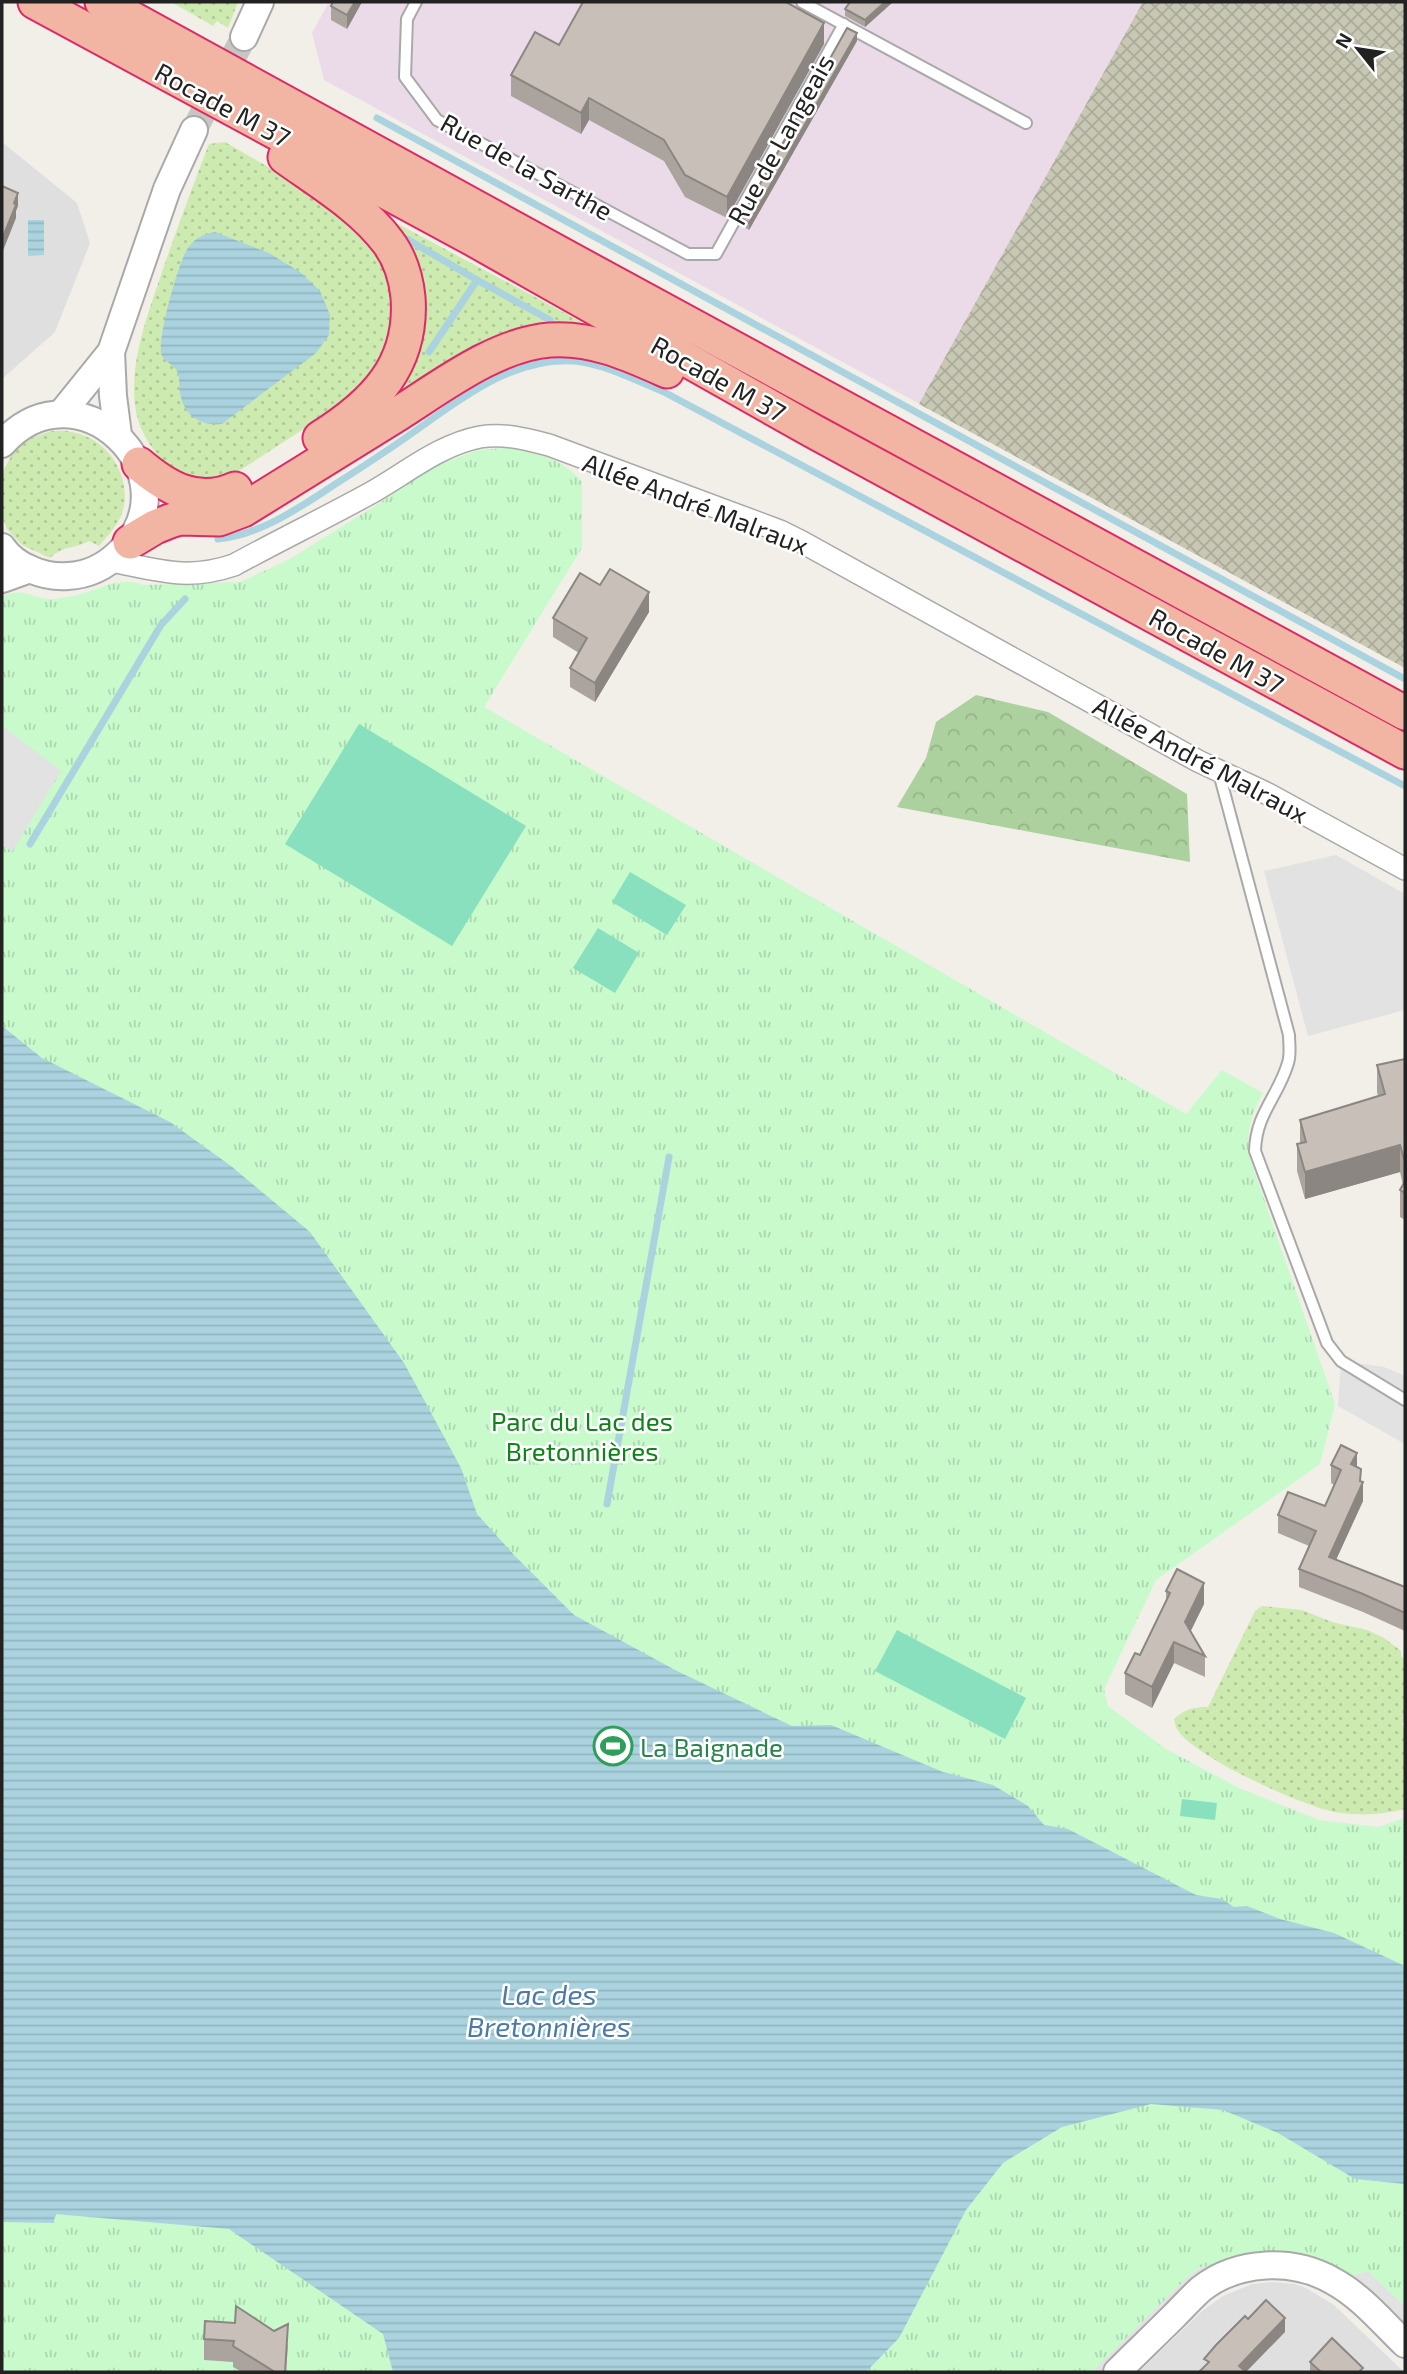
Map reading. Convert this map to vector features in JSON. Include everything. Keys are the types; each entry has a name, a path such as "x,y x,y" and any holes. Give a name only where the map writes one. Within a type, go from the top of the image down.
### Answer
{"highway":[{"name":"Rocade M 37","path":"35,2 473,239 813,431 1405,752"},
{"name":"Rocade M 37","path":"102,2 1405,713"},
{"path":"145,2 177,22 213,61"},
{"path":"139,464 165,484 183,492 208,496 230,491 340,425 384,384 402,352 407,331 407,285 399,259 390,243 350,204 277,151 248,117"},
{"path":"120,552 155,527 170,521 180,518 219,519 243,510 486,361 509,350 548,340 600,344 627,353 721,396 813,431"}],"street":[{"path":"244,37 260,2"},
{"path":"61,414 111,352 167,189 194,130"},
{"path":"111,352 118,435"},
{"path":"2,444 12,432 35,419 61,414 92,419 118,435 130,448 139,464 145,491 142,518 120,552 91,572 68,576 45,575 23,566 2,547"},
{"name":"Allée André Malraux","path":"120,552 177,574 214,571 234,565 369,494 443,449 483,437 526,439 549,445 780,531 1405,869"},
{"path":"2,579 30,569"},
{"path":"1117,2372 1202,2288 1236,2271 1260,2266 1287,2265 1312,2270 1335,2281 1405,2344"}],"lane":[{"name":"Rue de la Sarthe","path":"416,2 407,19 405,77 436,120 688,254 716,254"},
{"path":"802,2 1026,124"},
{"name":"Rue de Langeais","path":"716,254 844,24"},
{"path":"1218,770 1289,1035 1289,1060 1281,1083 1256,1131 1255,1151 1327,1343 1340,1361 1405,1400"}],"shaded area":[{"path":"329,2 1405,2 1405,668 324,80 312,33"},
{"path":"1143,2 1405,2 1405,668 919,404"},
{"path":"2,142 77,203 90,243 55,332 2,379"},
{"path":"2,726 61,771 12,852 2,844"},
{"path":"1336,855 1405,894 1405,1010 1308,1036 1264,871"},
{"path":"1341,1361 1384,1367 1405,1376 1405,1444 1338,1406"},
{"path":"1205,2265 1209,2273 1107,2372 1092,2372 1191,2274"},
{"path":"1368,2271 1405,2307 1405,2332 1350,2277"},
{"path":"1272,2282 1306,2288 1334,2305 1404,2372 1139,2372 1201,2312 1223,2296 1252,2284"}],"green space":[{"path":"171,2 238,2 228,28 217,21 213,26"},
{"path":"225,142 296,183 334,209 378,253 389,278 393,314 389,343 377,370 353,397 236,473 208,481 173,470 158,456 138,421 134,388 137,355 145,323 184,210 209,144"},
{"path":"385,217 580,321 582,326 405,390"},
{"path":"51,431 67,431 85,436 106,450 120,472 125,497 119,520 99,546 89,541 60,551 50,558 22,545 7,529 2,516 2,473 14,451 31,438"},
{"name":"Parc du Lac des Bretonnières","path":"509,447 549,458 567,468 582,482 582,548 484,707 1186,1114 1222,1070 1263,1093 1250,1124 1249,1156 1335,1404 1320,1464 1156,1580 1104,1689 1108,1706 1166,1749 1239,1788 1319,1820 1378,1827 1405,1818 1405,2307 1368,2271 1350,2277 1209,2273 1204,2265 1191,2274 1092,2372 2,2372 2,596 23,593 56,599 126,582 143,585 240,582 288,560 430,468 475,451"},
{"path":"976,695 1048,712 1187,794 1190,862 897,807 926,758 936,722"},
{"path":"359,724 526,826 452,946 285,844"},
{"path":"630,872 686,905 667,935 612,902"},
{"path":"598,928 639,953 615,993 573,968"},
{"path":"1262,1606 1302,1610 1332,1622 1367,1630 1384,1638 1401,1651 1405,1660 1405,1719 1402,1724 1405,1735 1405,1809 1362,1814 1320,1808 1226,1766 1204,1753 1177,1729 1174,1719 1178,1716 1190,1709 1208,1707 1255,1611"},
{"path":"897,1630 1026,1698 1005,1739 875,1671"},
{"path":"1182,1799 1217,1803 1215,1820 1180,1816"}],"water":[{"path":"28,220 44,220 44,255 28,256"},
{"path":"215,232 269,253 300,272 320,291 330,315 329,335 316,353 222,424 200,421 189,413 182,401 177,371 163,358 161,348 169,302 184,256 197,239"},
{"name":"Lac des Bretonnières","path":"2,1026 42,1058 170,1122 231,1166 310,1232 404,1363 461,1468 477,1514 574,1615 677,1671 792,1726 831,1725 943,1772 993,1785 1028,1806 1044,1825 1068,1829 1196,1895 1222,1899 1234,1907 1247,1906 1280,1919 1334,1933 1405,1966 1405,2184 1355,2179 1278,2133 1223,2110 1151,2104 1062,2127 1003,2163 966,2210 899,2338 866,2372 393,2372 383,2334 229,2229 55,2214 54,2223 2,2222"}],"building":[{"path":"333,2 355,2 347,15 331,6"},
{"path":"583,2 786,2 824,23 727,197 685,175 664,140 589,98 581,113 511,75 535,32 559,45"},
{"path":"850,2 885,2 865,20 845,9"},
{"path":"847,28 857,33 749,223 741,218"},
{"path":"2,186 18,193 2,239"},
{"path":"610,569 649,592 595,683 570,668 587,638 553,618 580,573 600,585"},
{"path":"1405,1059 1405,1160 1400,1145 1305,1172 1297,1144 1306,1142 1300,1120 1385,1094 1377,1065"},
{"path":"1341,1445 1357,1453 1351,1464 1361,1469 1360,1481 1363,1482 1329,1557 1405,1587 1405,1613 1299,1569 1316,1531 1278,1515 1288,1492 1325,1506 1341,1470 1331,1465"},
{"path":"1177,1569 1204,1583 1185,1622 1205,1656 1174,1642 1152,1687 1125,1673 1135,1653 1140,1655 1170,1593 1166,1591"},
{"path":"1266,2300 1285,2318 1239,2366 1246,2372 1199,2372 1209,2362 1204,2359 1216,2345 1245,2316 1248,2319"},
{"path":"236,2306 274,2331 288,2324 285,2372 275,2372 233,2346 234,2341 204,2339 205,2321 235,2323"},
{"path":"1332,2338 1363,2368 1359,2372 1321,2372 1310,2362"}],"waterway":[{"path":"377,118 1405,679"},
{"path":"407,239 477,280"},
{"path":"429,352 477,280 550,320"},
{"path":"218,539 250,532 295,510 495,379 533,365 553,361 597,365 664,392 1405,786"},
{"path":"30,844 161,625 185,599"},
{"path":"607,1504 669,1157"}],"tunnel":[{"path":"194,130 244,37"}],"place":[{"name":"La Baignade","path":"613,1746"}]}
